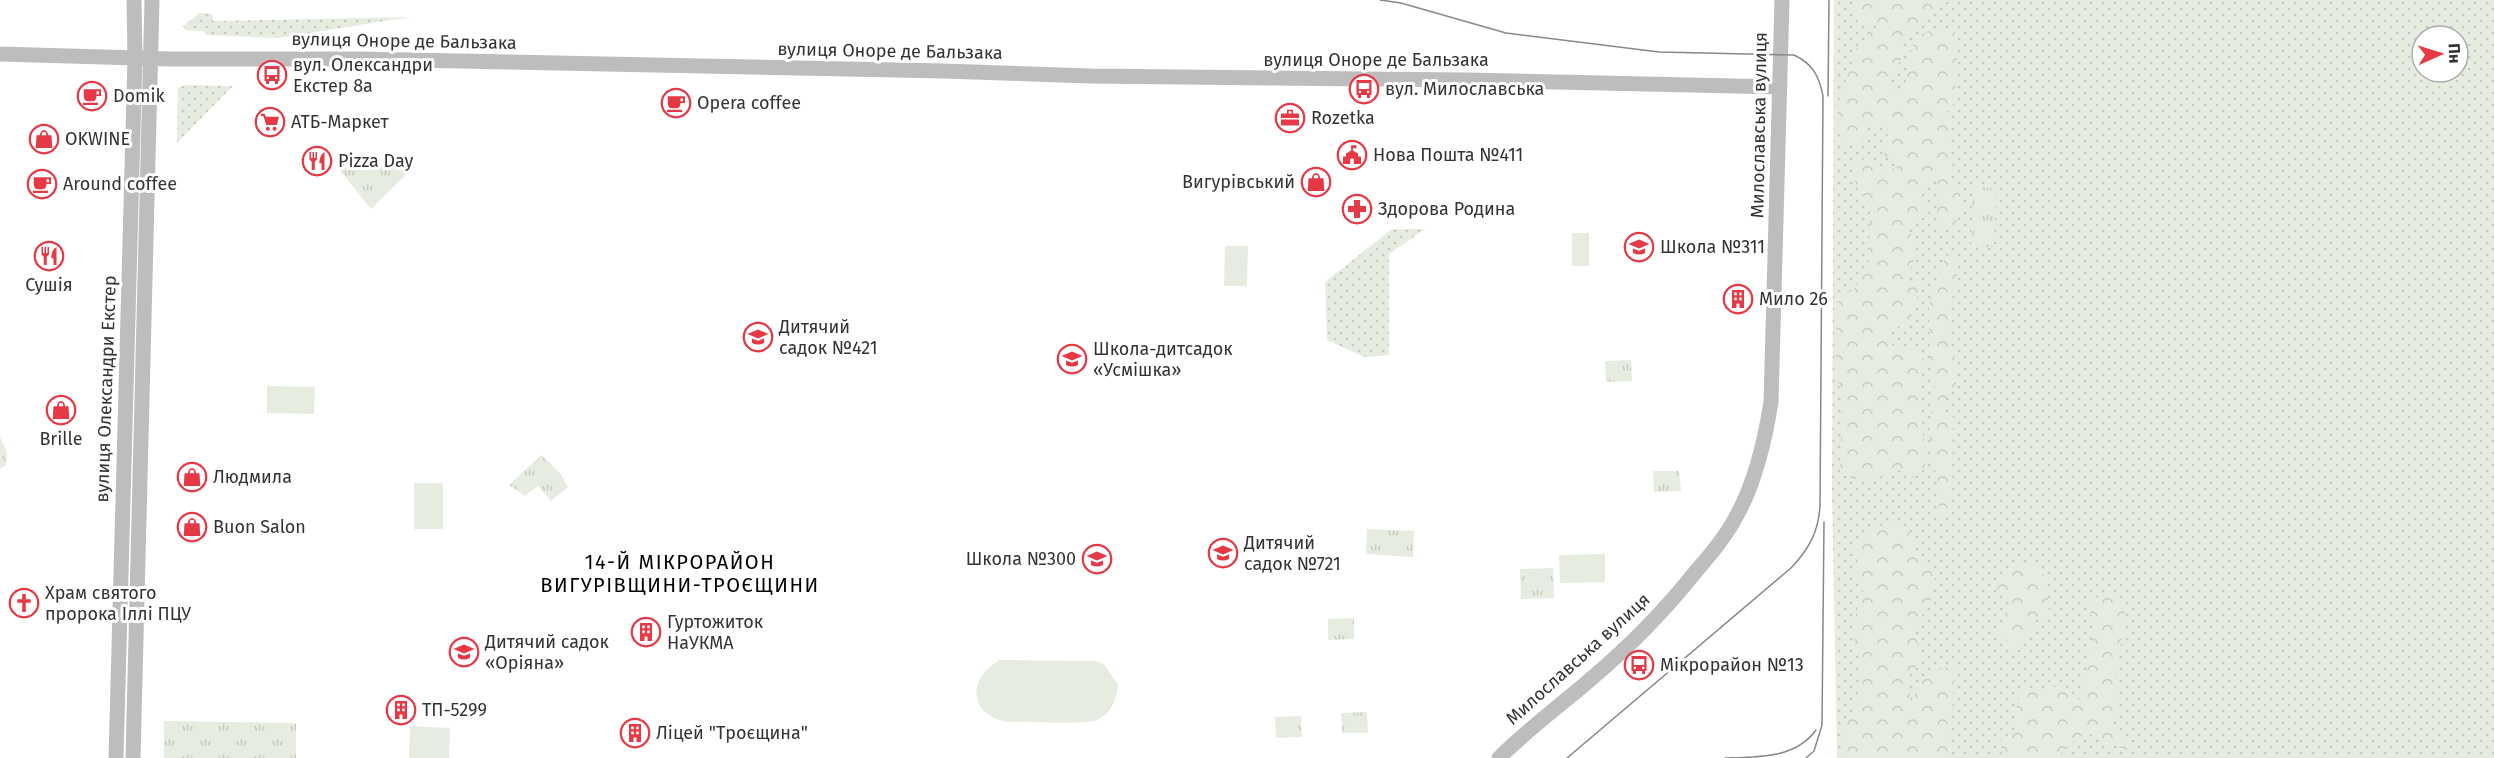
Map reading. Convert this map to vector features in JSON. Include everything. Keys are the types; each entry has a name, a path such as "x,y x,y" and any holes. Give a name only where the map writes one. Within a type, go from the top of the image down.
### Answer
{"street":[{"name":"вулиця Олександри Екстер","path":"116,758 135,58 134,0"},
{"name":"вулиця Олександри Екстер","path":"134,758 152,0"},
{"name":"Милославська вулиця","path":"1499,758 1522,735 1594,676 1672,602 1722,540 1738,514 1765,440 1771,402 1782,0"},
{"name":"вулиця Оноре де Бальзака","path":"0,54 1780,87"}],"green space":[{"path":"1834,0 2494,0 2494,758 1837,758 1832,492"},
{"path":"1855,0 1950,0 1913,27 1900,40 1904,54 1887,84 1894,92 1904,91 1910,53 1923,34 1945,27 1957,35 1957,71 1953,108 1940,115 1951,124 1950,149 1953,168 1948,175 1957,183 1961,209 1954,227 1941,231 1935,215 1942,196 1935,176 1920,199 1929,212 1908,231 1917,242 1913,264 1902,282 1920,282 1915,310 1903,332 1896,323 1885,332 1892,345 1909,348 1925,360 1920,380 1925,467 1914,478 1902,469 1886,476 1854,479 1840,473 1842,396 1835,369 1838,292 1852,291 1869,269 1870,204 1857,188 1852,166 1869,156 1875,167 1891,170 1900,165 1884,155 1888,134 1886,124 1866,128 1863,143 1844,145 1836,127 1838,104 1857,47 1878,25 1857,24"},
{"path":"200,13 212,14 213,21 410,17 278,38 206,35 203,31 185,30 183,26"},
{"path":"186,85 233,86 177,143 178,88"},
{"path":"415,166 371,209 338,168"},
{"path":"1973,187 1996,188 1994,247 1971,246"},
{"path":"1392,229 1425,229 1389,254 1389,355 1364,357 1327,340 1325,282"},
{"path":"1572,233 1589,233 1589,266 1572,266"},
{"path":"1225,246 1248,246 1247,286 1224,286"},
{"path":"1946,255 1958,260 1957,287 1948,307 1953,329 1947,343 1957,364 1956,388 1944,400 1941,409 1953,417 1952,506 1947,515 1939,516 1938,486 1929,434 1935,385 1930,361 1929,304"},
{"path":"1631,360 1632,381 1606,382 1605,361"},
{"path":"267,386 315,387 314,414 267,413"},
{"path":"0,437 7,452 6,465 0,469"},
{"path":"541,455 560,473 568,487 551,501 538,486 525,496 509,485"},
{"path":"1653,471 1679,471 1681,491 1654,492"},
{"path":"414,483 443,483 443,529 414,529"},
{"path":"1893,524 1911,532 1915,549 1935,578 1930,604 1915,626 1920,662 1908,677 1911,702 1926,674 1955,664 1950,752 1947,758 1844,758 1843,730 1856,706 1862,662 1851,631 1863,590 1855,570 1856,545 1870,527"},
{"path":"1367,529 1414,531 1413,557 1366,554"},
{"path":"1605,554 1605,582 1560,583 1559,555"},
{"path":"2029,563 2047,578 2049,618 2034,617 2031,632 2017,652 1998,632 2010,602 1992,586 2004,571"},
{"path":"1553,568 1554,598 1521,599 1520,569"},
{"path":"2107,591 2126,614 2115,680 2119,706 2111,725 2136,745 2125,751 2095,734 2079,736 2056,758 2003,758 2000,741 2015,730 2016,709 2022,686 2041,690 2063,685 2079,700 2096,627 2087,604"},
{"path":"1354,618 1354,639 1328,640 1328,619"},
{"path":"1000,660 1094,661 1104,664 1118,685 1114,701 1106,714 1091,721 1007,722 994,718 979,704 977,685 989,668"},
{"path":"1367,712 1368,733 1342,733 1341,713"},
{"path":"1301,716 1302,737 1276,738 1275,717"},
{"path":"164,721 296,723 296,758 164,758"},
{"path":"410,726 450,728 449,758 409,758"}],"tram line":[{"path":"1380,0 1401,3 1506,33 1659,52 1794,55 1810,67 1817,77 1823,96 1820,505 1815,531 1808,547 1791,568 1567,758"},
{"path":"1828,96 1829,0"},
{"path":"1806,758 1814,751 1822,725 1824,522"},
{"path":"1725,758 1764,756 1788,751 1808,739 1816,730"}],"place":[{"name":"вул. Олександри Екстер 8а","path":"272,75"},
{"name":"вул. Милославська","path":"1364,89"},
{"name":"Domik","path":"92,96"},
{"name":"Opera coffee","path":"676,103"},
{"name":"Rozetka","path":"1290,118"},
{"name":"АТБ-Маркет","path":"270,122"},
{"name":"OKWINE","path":"44,139"},
{"name":"Нова Пошта №411","path":"1352,155"},
{"name":"Pizza Day","path":"317,161"},
{"name":"Вигурівський","path":"1316,182"},
{"name":"Around coffee","path":"42,184"},
{"name":"Здорова Родина","path":"1357,209"},
{"name":"Школа №311","path":"1639,247"},
{"name":"Сушія","path":"49,256"},
{"name":"Мило 26","path":"1738,299"},
{"name":"Дитячий садок №421","path":"758,337"},
{"name":"Школа-дитсадок «Усмішка»","path":"1072,359"},
{"name":"Brille","path":"61,410"},
{"name":"Людмила","path":"192,477"},
{"name":"Buon Salon","path":"192,527"},
{"name":"Дитячий садок №721","path":"1223,553"},
{"name":"Школа №300","path":"1097,559"},
{"name":"Храм святого пророка Іллі ПЦУ","path":"24,603"},
{"name":"Гуртожиток НаУКМА","path":"646,632"},
{"name":"Дитячий садок «Оріяна»","path":"464,652"},
{"name":"Мікрорайон №13","path":"1639,665"},
{"name":"ТП-5299","path":"401,710"},
{"name":"Ліцей \"Троєщина\"","path":"635,733"}],"district":[{"name":"14-Й МІКРОРАЙОН ВИГУРІВЩИНИ-ТРОЄЩИНИ","path":"680,574"}]}
